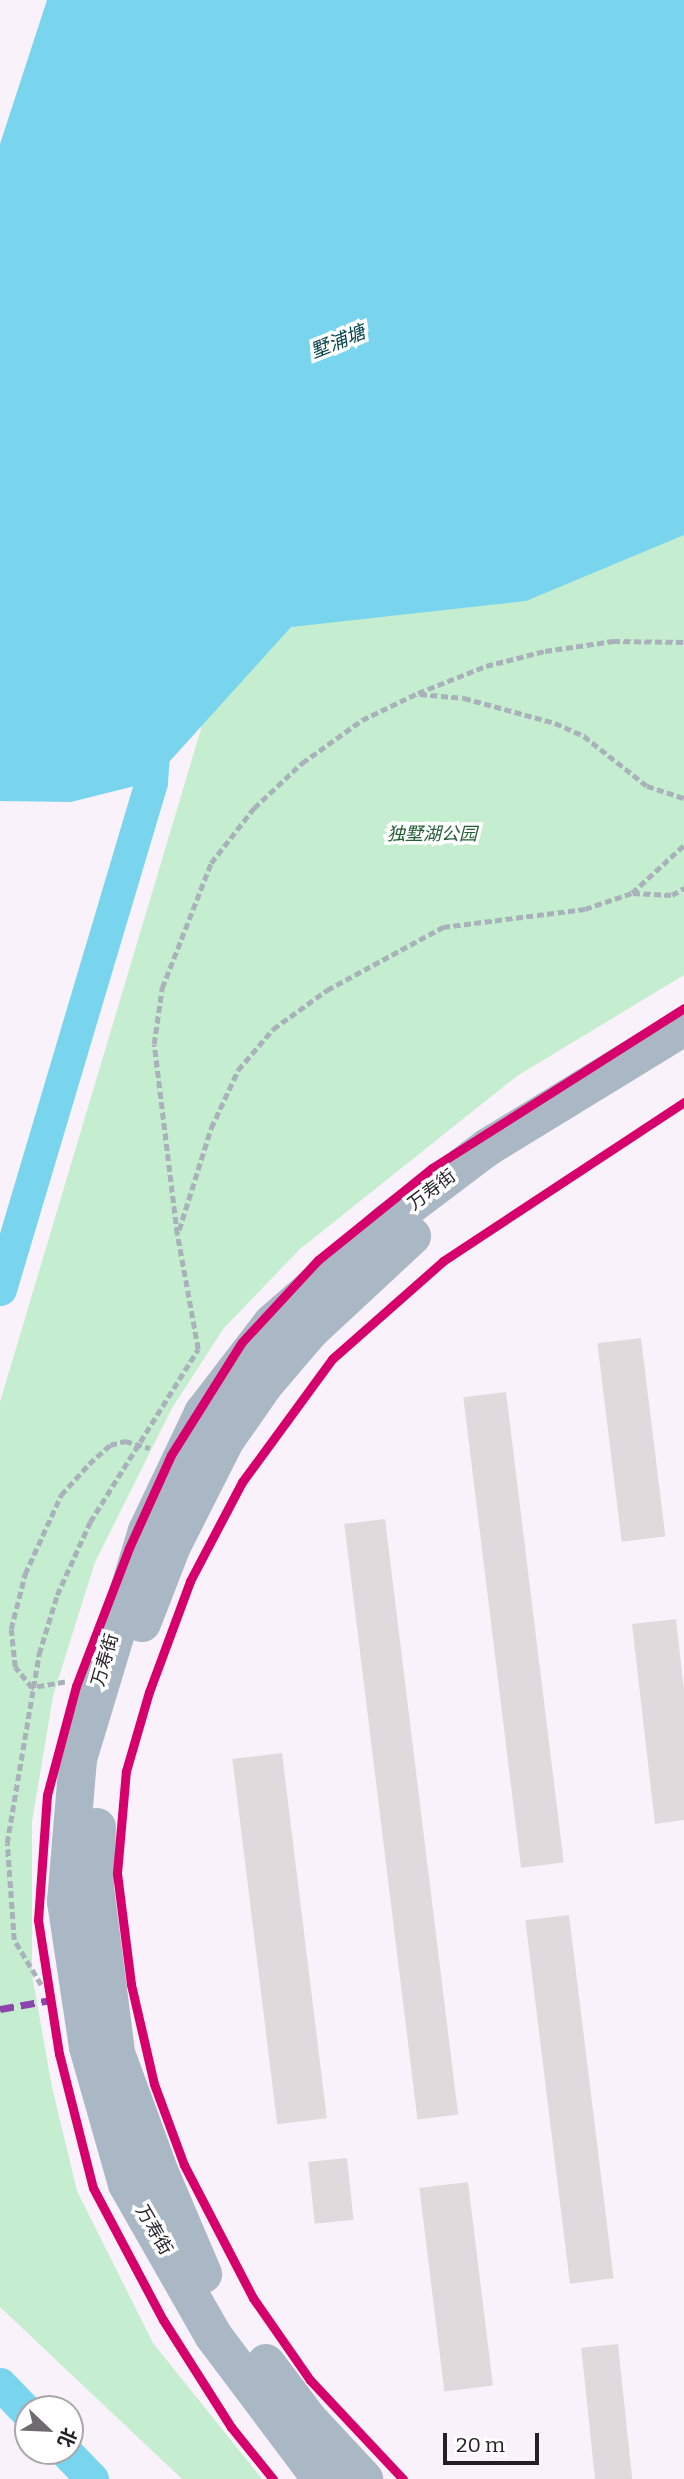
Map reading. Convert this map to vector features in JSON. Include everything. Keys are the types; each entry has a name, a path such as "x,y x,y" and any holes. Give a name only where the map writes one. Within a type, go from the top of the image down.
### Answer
{"street":[{"name":"万寿街","path":"321,2479 214,2334 127,2184 88,2047 66,1902 78,1759 147,1531 203,1413 272,1323 387,1223 488,1147 684,1027"},
{"name":"万寿街","path":"364,2479 309,2420 208,2284 160,2174 116,2053 95,1888 100,1758 128,1659 172,1546 225,1441 264,1385 311,1330 402,1243 510,1163 684,1058"}],"path":[{"path":"45,1991 14,1940 8,1899 7,1843 32,1688 57,1595 90,1522 198,1349 177,1234 154,1044 163,988 206,874 254,808 302,762 362,720 418,693 486,666 545,651 613,641 684,642"},
{"path":"418,693 464,698 555,723 584,736 647,786 684,798"},
{"path":"632,893 684,845"},
{"path":"177,1234 212,1128 238,1070 273,1029 339,983 443,927 585,909 632,893 664,895 684,888"},
{"path":"32,1688 15,1667 11,1629 43,1529 61,1495 110,1445 140,1444 161,1451"},
{"path":"32,1688 52,1681 76,1686"}],"green space":[{"name":"独墅湖公园","path":"684,403 684,975 517,1076 300,1249 224,1328 172,1408 95,1562 53,1696 32,1822 32,1975 52,2087 77,2191 153,2343 262,2479 182,2479 0,2307 0,1402 201,729 208,626"}],"water":[{"name":"墅浦塘","path":"47,0 684,0 684,535 526,601 291,627 151,782 71,802 0,801 0,144"}],"building":[{"path":"641,1338 665,1537 622,1542 597,1343"},
{"path":"506,1392 564,1862 521,1868 463,1397"},
{"path":"385,1519 458,2115 417,2120 344,1524"},
{"path":"676,1619 684,1690 684,1820 655,1824 632,1624"},
{"path":"282,1753 327,2118 277,2124 232,1759"},
{"path":"569,1915 614,2278 570,2284 525,1920"},
{"path":"347,2158 353,2220 315,2224 308,2162"},
{"path":"468,2182 493,2385 444,2391 419,2188"},
{"path":"618,2344 632,2479 595,2479 581,2348"}],"waterway":[{"path":"0,1289 151,782 154,739"},
{"path":"0,2384 14,2398"},
{"path":"78,2465 92,2479"}],"marked path":[{"path":"0,2009 51,2000"}],"cycle path":[{"path":"273,2479 231,2427 163,2320 93,2188 59,2054 38,1920 47,1795 76,1686 129,1548 171,1455 242,1342 318,1260 432,1168 684,1008"},
{"path":"403,2479 310,2380 253,2298 184,2165 154,2084 131,1984 117,1873 126,1771 149,1692 190,1581 242,1482 332,1359 443,1261 684,1102"}]}
